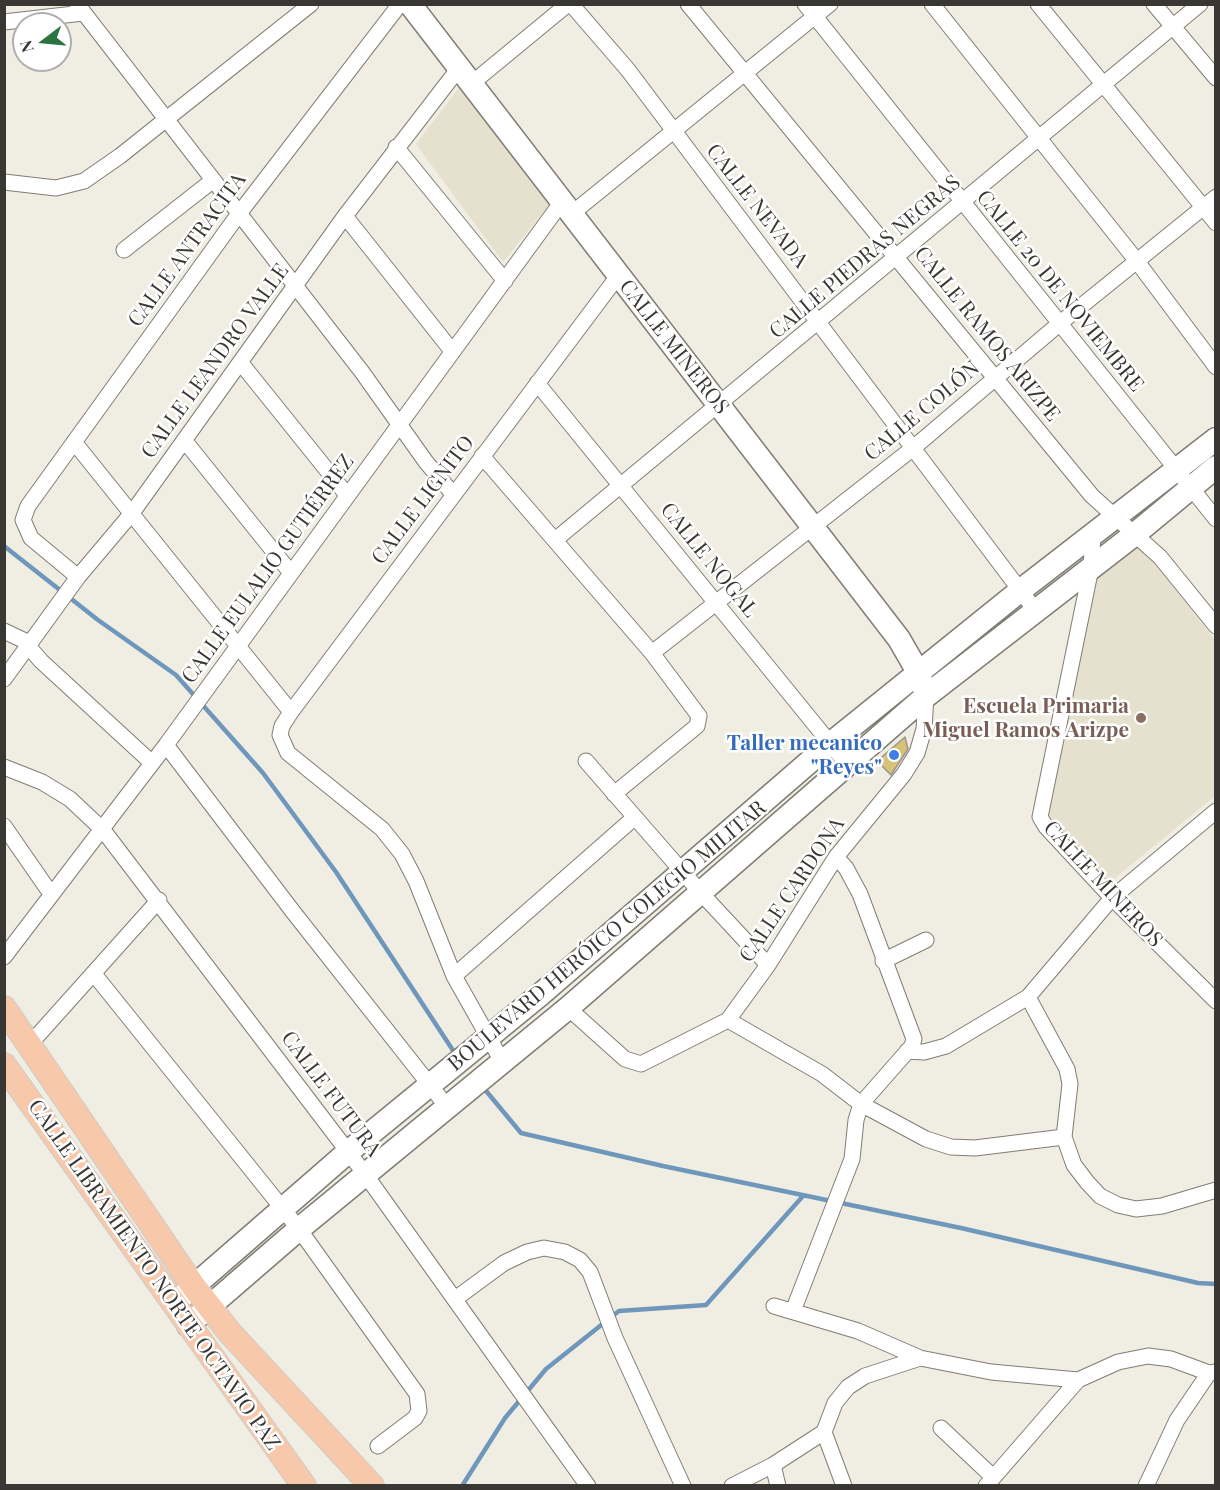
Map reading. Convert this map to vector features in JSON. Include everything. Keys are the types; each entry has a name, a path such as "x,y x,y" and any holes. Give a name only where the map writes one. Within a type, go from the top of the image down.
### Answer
{"main road":[{"name":"CALLE LIBRAMIENTO NORTE OCTAVIO PAZ","path":"4,1008 209,1307 230,1333 372,1485"},
{"name":"CALLE LIBRAMIENTO NORTE OCTAVIO PAZ","path":"4,1065 304,1485"}],"street":[{"path":"4,182 56,188 75,185 120,156 311,4"},
{"name":"CALLE ANTRACITA","path":"78,577 31,538 23,520 28,506 238,215 400,4"},
{"name":"CALLE MINEROS","path":"410,4 899,639 918,672 926,696"},
{"name":"CALLE LEANDRO VALLE","path":"4,679 78,577 132,513 396,147 465,76 570,4"},
{"name":"CALLE NEVADA","path":"570,4 628,69 672,131 820,322 912,449 1035,609"},
{"name":"CALLE RAMOS ARIZPE","path":"688,4 1092,496 1160,557 1215,626"},
{"name":"CALLE EULALIO GUTIÉRREZ","path":"4,957 166,745 452,351 505,281 566,209 672,131 744,73 810,11 830,4"},
{"path":"932,4 1136,260 1215,367"},
{"path":"1038,4 1215,223"},
{"path":"1154,4 1215,78"},
{"name":"CALLE PIEDRAS NEGRAS","path":"555,540 1200,4"},
{"path":"4,22 80,9 293,288 362,372 399,425 453,494"},
{"name":"CALLE 20 DE NOVIEMBRE","path":"810,11 1215,519"},
{"path":"396,147 505,281"},
{"path":"124,250 212,181"},
{"name":"CALLE COLÓN","path":"652,653 912,449 993,378 1215,197"},
{"path":"345,216 452,351"},
{"name":"CALLE LIGNITO","path":"454,976 416,881 402,854 382,829 288,753 280,735 282,726 618,276"},
{"path":"240,362 347,495"},
{"name":"CALLE NOGAL","path":"537,383 847,764"},
{"name":"BOULEVARD HERÓICO COLEGIO MILITAR","path":"188,1324 365,1174 568,1008 926,696 1035,609 1135,534 1184,479 1215,439"},
{"path":"184,440 291,573"},
{"path":"74,441 291,712"},
{"path":"482,456 652,653 697,711 700,721 697,726 614,794"},
{"name":"BOULEVARD HERÓICO COLEGIO MILITAR","path":"173,1304 348,1152 489,1039 830,744 918,672 1116,518 1184,479 1215,467"},
{"name":"CALLE MINEROS","path":"1093,535 1091,568 1040,817 1046,827 1112,898 1215,1001"},
{"path":"4,631 18,636 41,661 152,763"},
{"name":"CALLE CARDONA","path":"568,1008 625,1059 641,1064 728,1020 768,965 836,857 904,774 917,753 924,729 926,696"},
{"path":"166,745 448,1108"},
{"path":"586,761 701,893 768,965"},
{"name":"CALLE FUTURA","path":"4,767 42,782 70,799 103,830 159,900 365,1174 588,1485"},
{"path":"908,1051 924,1052 946,1046 1028,997 1112,898 1215,811"},
{"path":"503,1062 454,976 635,817"},
{"path":"4,826 51,894"},
{"path":"793,1311 852,1159 856,1120 861,1104 908,1051 914,1039 856,886 846,868 836,857"},
{"path":"30,1044 159,900"},
{"path":"883,961 926,940"},
{"path":"94,974 299,1229 417,1394 419,1411 415,1418 378,1446"},
{"path":"1028,997 1059,1051 1070,1084 1064,1137 1074,1165 1100,1196 1118,1205 1136,1209 1162,1206 1215,1190"},
{"path":"728,1020 822,1074 861,1104 926,1139 951,1148 975,1148 1064,1137"},
{"path":"455,1299 504,1263 527,1252 544,1248 565,1252 580,1260 590,1272 615,1338 683,1485"},
{"path":"774,1305 858,1331 920,1358 991,1372 1078,1380"},
{"path":"941,1428 989,1481 1078,1380 1118,1362 1148,1356 1171,1359 1212,1372 1177,1420 1146,1485"},
{"path":"732,1485 773,1465 824,1432 835,1403 848,1387 865,1376 920,1358"},
{"path":"824,1432 844,1485"},
{"path":"773,1465 778,1485"}],"shaded area":[{"path":"461,85 550,204 503,262 416,144"},
{"name":"Escuela Primaria Miguel Ramos Arizpe","path":"1140,544 1215,640 1215,796 1109,883 1045,816 1096,578"}],"building":[{"name":"Taller mecanico \"Reyes\"","path":"905,737 908,749 891,775 877,761"}],"waterway":[{"path":"4,546 98,620 176,675 263,773 336,872 456,1055"},
{"path":"482,1086 521,1133 663,1166 961,1228 1198,1283 1216,1284"},
{"path":"611,1317 619,1311 706,1305 803,1196"},
{"path":"462,1486 505,1418 546,1369 605,1322"}],"place":[{"name":"Escuela Primaria Miguel Ramos Arizpe","path":"1141,718"},
{"name":"Taller mecanico \"Reyes\"","path":"894,755"}]}
